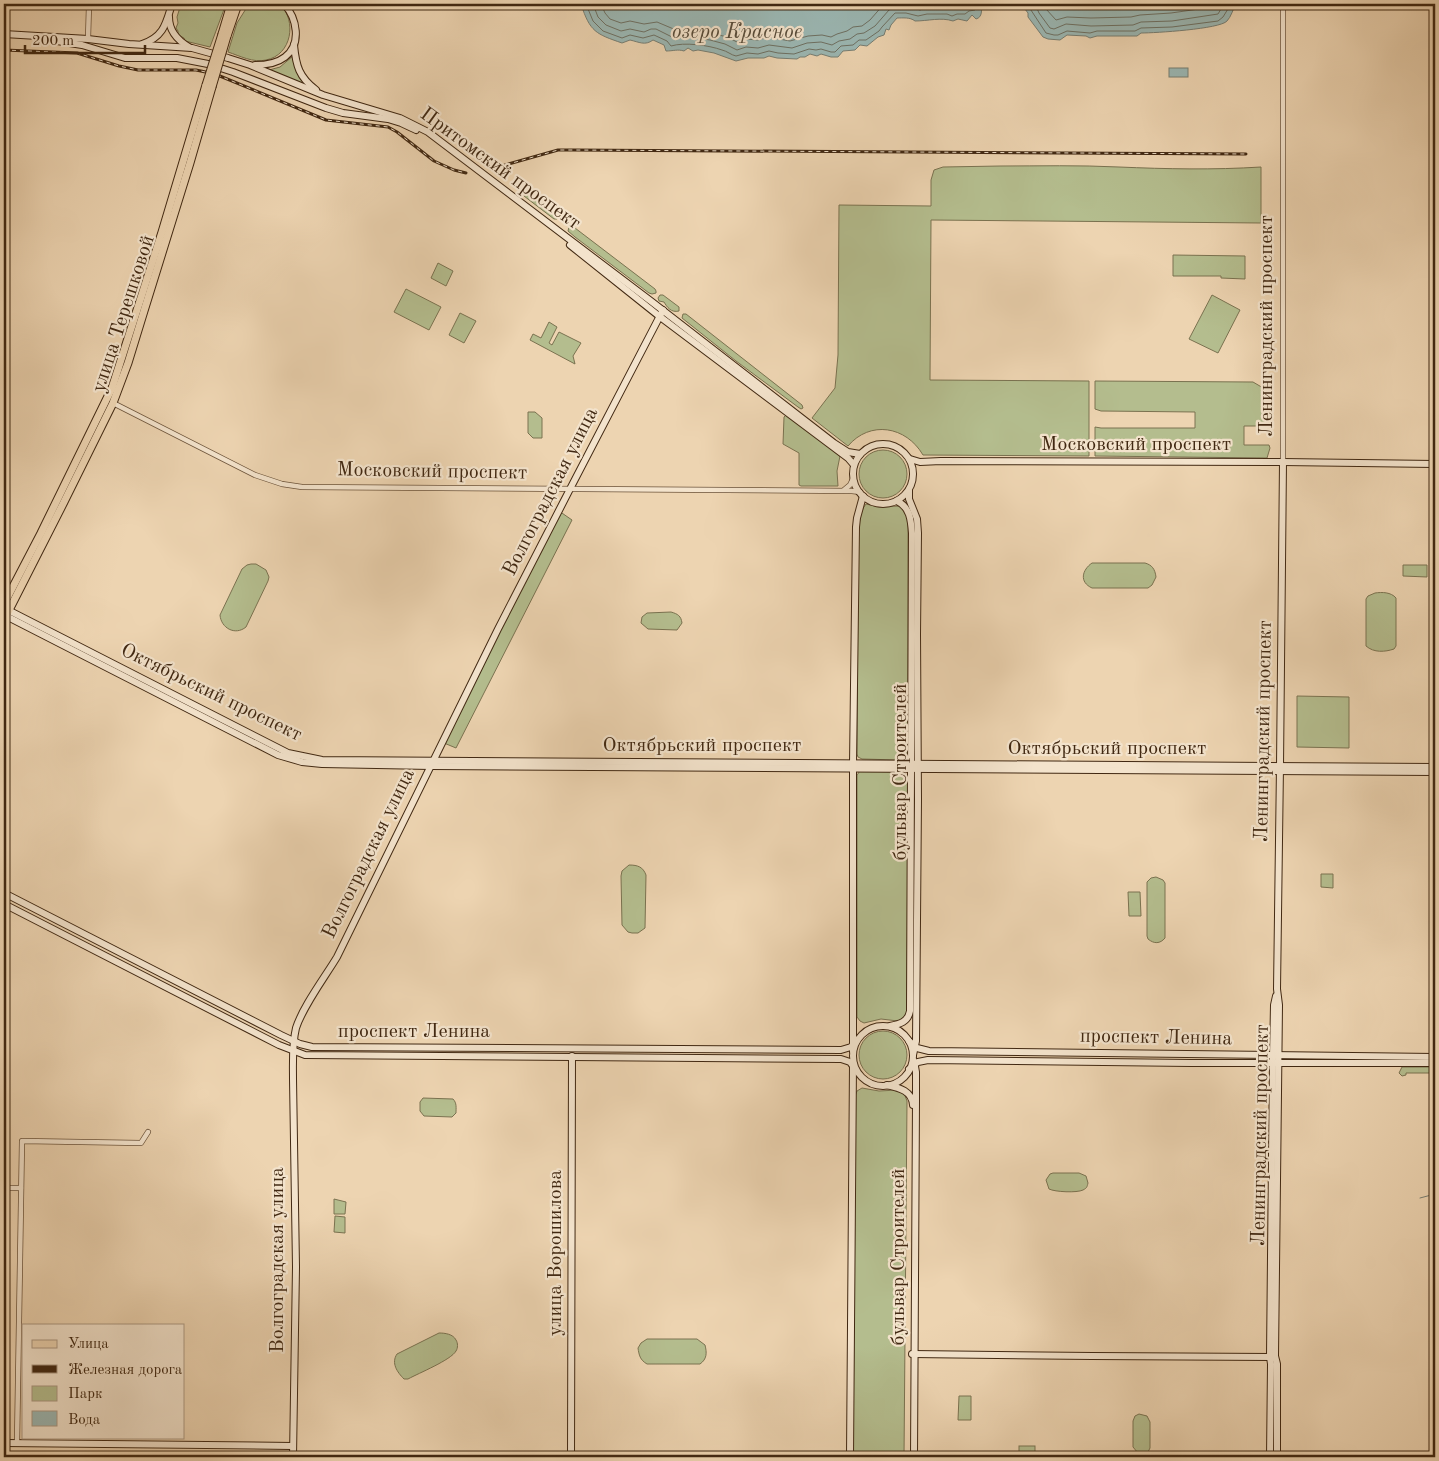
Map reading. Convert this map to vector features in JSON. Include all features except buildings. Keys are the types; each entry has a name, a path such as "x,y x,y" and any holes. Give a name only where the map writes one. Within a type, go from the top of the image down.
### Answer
{"main road":[{"path":"139,45 152,40 161,32 169,16 172,4"},
{"name":"улица Терешковой","path":"4,604 112,388 209,86 231,4"},
{"name":"улица Терешковой","path":"224,35 238,4"},
{"path":"284,4 290,10 296,26 294,44 298,70 311,86 323,95"},
{"path":"169,16 169,24 174,34 181,42 192,48"},
{"name":"Притомский проспект","path":"4,36 88,39 139,45 192,48 250,65 323,95 400,118 428,132 848,458 854,465"},
{"name":"Притомский проспект","path":"4,36 82,45 125,58 177,58 208,64 326,108 388,119 425,135 834,443 848,452 860,454"},
{"path":"125,58 122,49 130,44"},
{"path":"250,65 264,65 279,60 286,56 294,44"},
{"name":"улица Терешковой","path":"5,614 113,403 128,363 190,163 209,86"},
{"path":"343,112 349,112 351,106 349,103"},
{"name":"Волгоградская улица","path":"293,1457 296,1268 293,1052 298,1024 337,956 570,490 661,313"},
{"path":"914,474 910,459 903,450 888,444 872,445 860,454 854,465 853,479 861,494 868,500 879,504 886,504 897,501 909,490 914,474 926,462"},
{"name":"Московский проспект","path":"910,459 916,462 1435,464"},
{"name":"Ленинградский проспект","path":"1270,1457 1275,1056 1279,1005 1277,989 1283,462"},
{"name":"бульвар Строителей","path":"890,1026 903,1023 908,1018 910,1011 918,534 917,519 908,495 909,490"},
{"path":"850,1457 855,1045 854,766 856,518 861,494"},
{"name":"бульвар Строителей","path":"897,501 906,507 911,524 915,766 915,1047 913,1058 916,1110 910,1457"},
{"name":"Октябрьский проспект","path":"5,614 288,753 322,760 432,764 1435,767"},
{"name":"Октябрьский проспект","path":"1280,768 1435,772"},
{"name":"проспект Ленина","path":"4,894 294,1042 306,1046 318,1048 841,1050 855,1045"},
{"name":"проспект Ленина","path":"4,904 293,1052 305,1055 841,1059 847,1060 854,1065"},
{"path":"17,911 21,907 36,910"},
{"path":"855,1045 864,1032 881,1025 890,1026 903,1034 915,1047"},
{"path":"854,1065 862,1078 871,1083 887,1085 898,1082 909,1070 913,1058 909,1041"},
{"name":"проспект Ленина","path":"915,1047 928,1051 1435,1057"},
{"name":"улица Ворошилова","path":"571,1457 573,1049"},
{"name":"проспект Ленина","path":"913,1058 921,1061 1435,1063"},
{"name":"бульвар Строителей","path":"887,1085 897,1087 906,1092 913,1101 914,1457"},
{"path":"913,1354 1272,1357"},
{"name":"Ленинградский проспект","path":"1272,1357 1277,1364 1277,1457"},
{"path":"4,1443 293,1446"}],"street":[{"path":"62,4 104,6 105,4"},
{"name":"Ленинградский проспект","path":"1283,4 1283,462"},
{"path":"88,39 89,5"},
{"name":"Московский проспект","path":"113,403 255,475 282,484 302,487 842,491 861,494"},
{"path":"842,491 850,485 853,479"},
{"path":"17,1443 22,1141 141,1144 148,1132"},
{"path":"4,1188 21,1188"}],"green space":[{"path":"181,4 226,4 210,47 185,41 184,38 178,35 176,28 178,23 177,17"},
{"path":"249,4 280,4 289,19 290,28 286,45 282,52 275,57 256,61 228,52 237,23"},
{"path":"293,56 309,87 269,70 280,67"},
{"path":"943,167 1190,169 1261,167 1261,223 931,220 930,380 1089,381 1089,456 923,455 916,445 907,438 887,430 867,432 848,446 812,418 835,388 838,355 839,205 931,206 931,180 934,170"},
{"path":"525,189 557,214 557,219 554,219 524,196 522,191"},
{"path":"569,227 575,228 655,289 656,293 649,293 575,237 568,231"},
{"path":"1173,255 1245,256 1245,279 1221,278 1221,276 1173,276"},
{"path":"438,263 453,271 446,286 431,278"},
{"path":"406,289 441,307 429,330 394,312"},
{"path":"660,295 663,295 679,307 679,311 668,308 664,302 659,301"},
{"path":"1212,295 1240,310 1218,353 1189,339"},
{"path":"460,313 476,321 464,343 449,335"},
{"path":"683,314 686,314 802,405 803,408 798,407 736,361 682,318"},
{"path":"549,322 557,327 549,343 552,345 559,332 581,343 573,356 575,364 530,340 533,334 541,338"},
{"path":"1095,381 1253,382 1270,392 1272,426 1244,426 1244,445 1269,445 1267,458 1095,456 1095,427 1195,428 1195,412 1101,411 1095,409"},
{"path":"528,412 535,412 542,418 542,438 533,438 528,433"},
{"path":"786,415 840,456 837,471 838,486 799,485 799,453 783,444 784,417"},
{"path":"878,450 888,450 900,457 907,469 907,479 900,491 888,498 878,498 870,494 863,487 859,479 859,469 863,461 870,454"},
{"path":"866,504 879,507 900,506 906,513 908,521 908,750 906,756 899,760 862,759 857,754 858,538 861,515"},
{"path":"559,511 572,520 456,748 444,743"},
{"path":"1092,563 1145,563 1153,568 1156,577 1148,588 1092,588 1085,583 1083,576 1086,569"},
{"path":"251,564 256,564 266,570 269,577 268,581 246,627 242,630 233,631 223,624 220,615 242,569"},
{"path":"1403,565 1427,565 1427,577 1403,576"},
{"path":"1375,593 1389,594 1396,598 1396,646 1394,649 1387,651 1372,650 1366,646 1366,599"},
{"path":"671,612 679,616 682,621 677,630 648,629 641,623 642,617 647,613"},
{"path":"1297,696 1349,697 1349,748 1297,747"},
{"path":"860,771 904,772 908,778 907,1011 904,1018 898,1021 881,1019 864,1023 857,1017 857,775"},
{"path":"629,865 640,867 646,875 645,928 638,933 628,932 622,925 621,876 622,871"},
{"path":"1321,874 1333,874 1333,888 1321,887"},
{"path":"1156,877 1165,883 1165,938 1157,943 1150,941 1147,936 1147,882 1151,878"},
{"path":"1128,892 1140,892 1141,916 1129,916"},
{"path":"883,1031 892,1033 900,1038 905,1046 907,1055 905,1064 900,1072 892,1077 883,1079 874,1077 866,1072 861,1064 859,1055 861,1046 866,1038 874,1033"},
{"path":"1402,1067 1435,1067 1435,1073 1406,1073 1406,1075 1402,1076 1399,1073"},
{"path":"862,1088 879,1091 898,1090 904,1093 907,1101 904,1457 852,1457 855,1096 857,1091"},
{"path":"423,1098 453,1099 456,1104 456,1113 452,1117 424,1116 420,1111 420,1102"},
{"path":"1053,1173 1079,1173 1086,1176 1087,1186 1085,1189 1076,1192 1049,1189 1046,1180"},
{"path":"334,1199 346,1202 345,1214 334,1214"},
{"path":"335,1216 345,1217 345,1233 334,1232"},
{"path":"439,1333 449,1334 457,1341 457,1348 453,1355 408,1379 404,1379 396,1367 395,1357 397,1354"},
{"path":"647,1339 697,1339 705,1345 705,1358 700,1364 647,1364 640,1357 638,1348"},
{"path":"959,1396 971,1396 971,1420 958,1420"},
{"path":"1139,1414 1147,1416 1150,1422 1150,1448 1144,1455 1138,1453 1133,1447 1133,1421 1135,1416"},
{"path":"1019,1446 1035,1446 1035,1457 1019,1457"}],"water":[{"name":"озеро Красное","path":"581,4 982,4 980,17 976,19 972,15 967,21 939,19 915,21 909,18 897,18 889,30 886,29 884,35 878,37 867,46 860,45 855,50 843,51 838,57 810,54 797,59 769,56 736,61 714,53 693,51 688,48 684,51 666,51 664,45 653,40 645,43 630,40 622,43 613,40 595,31 588,21"},
{"path":"1021,4 1236,4 1227,21 1213,26 1141,33 1137,36 1097,36 1090,38 1067,35 1060,40 1043,37"},
{"path":"1169,68 1188,68 1188,77 1169,77"}],"waterway":[{"path":"1420,1198 1435,1194"}],"railway":[{"path":"4,50 77,53 138,70 196,70 215,74 326,120 388,127 434,161 466,173"},
{"path":"491,169 558,150 1246,154"}]}
